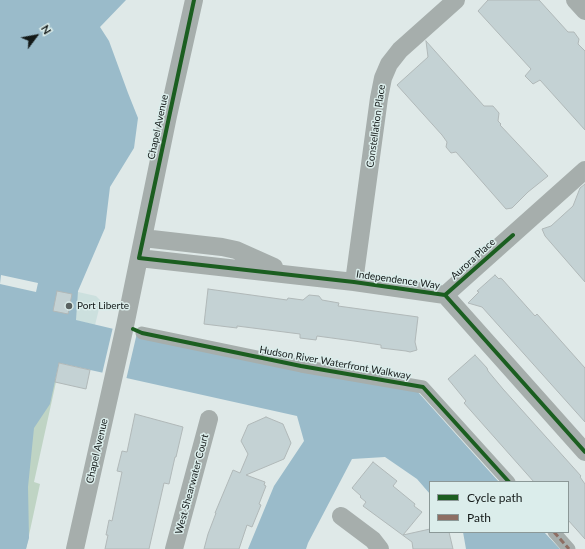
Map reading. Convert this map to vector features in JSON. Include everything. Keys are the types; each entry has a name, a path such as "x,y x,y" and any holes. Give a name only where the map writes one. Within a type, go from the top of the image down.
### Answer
{"street":[{"name":"Chapel Avenue","path":"75,549 125,329 194,0"},
{"name":"Constellation Place","path":"354,282 383,78 389,64 400,50 456,0"},
{"path":"575,0 585,11"},
{"name":"Aurora Place","path":"445,295 585,170"},
{"name":"Independence Way","path":"143,238 236,250 293,275"},
{"name":"Independence Way","path":"139,258 354,282 445,295 585,452"},
{"name":"Hudson River Waterfront Walkway","path":"142,334 301,366 423,387 508,481"},
{"name":"West Shearwater Court","path":"174,549 209,419"},
{"path":"341,516 373,540 380,549"},
{"path":"555,533 570,549"}],"shaded area":[{"path":"38,283 96,296 101,301 95,325 53,315"}],"green space":[{"path":"59,363 34,482 40,484 26,549 0,549 0,422"}],"water":[{"path":"0,0 126,0 100,27 109,41 138,118 134,148 110,187 105,228 78,291 76,320 139,335 417,391 498,481 429,481 429,493 417,479 385,457 352,459 306,549 248,549 274,486 304,441 297,416 59,363 50,404 34,428 28,487 29,538 26,549 0,549"},
{"path":"463,533 545,533 560,549 466,549"}],"pier":[{"path":"1,275 38,283 36,292 0,284"},
{"path":"113,327 137,333 126,380 102,374"}],"building":[{"path":"488,0 539,0 568,32 574,32 579,39 578,44 585,51 585,130 540,80 533,84 525,76 531,69 478,11"},
{"path":"426,41 484,106 493,106 499,113 498,121 501,124 500,125 548,176 528,192 512,208 506,209 456,152 451,153 446,147 447,142 442,135 397,85 428,57"},
{"path":"585,184 585,282 545,236 542,229 551,226 573,206 580,188"},
{"path":"495,275 499,279 502,279 535,316 537,314 585,368 585,422 482,307 468,303 479,292 477,291"},
{"path":"208,289 287,300 288,298 303,300 309,295 319,296 322,300 339,303 338,306 418,317 415,342 417,350 410,352 381,348 381,345 354,341 317,336 316,340 300,338 300,334 237,326 237,328 204,324"},
{"path":"57,291 72,294 68,314 53,311"},
{"path":"475,355 503,389 581,476 580,477 585,484 585,539 569,521 569,481 533,481 464,403 466,401 448,379"},
{"path":"59,363 90,370 86,389 55,382"},
{"path":"135,414 183,427 169,484 164,483 149,549 105,549 109,520 112,521 122,472 117,471 122,451 127,452"},
{"path":"266,417 283,424 291,443 284,459 246,475 265,482 264,485 266,486 259,504 261,505 252,527 247,525 239,549 204,549 215,513 233,470 240,473 248,454 241,441 248,425"},
{"path":"373,462 397,481 393,486 415,504 414,506 422,512 403,535 429,529 429,533 449,533 453,549 413,549 412,542 363,506 366,502 352,488"}],"marked path":[{"path":"555,533 569,549"}],"cycle path":[{"path":"194,0 139,258 354,282 445,295 585,452"},
{"path":"445,295 513,235"},
{"path":"133,329 142,333 301,366 423,387 508,481"}],"place":[{"name":"Port Liberte","path":"69,306"}]}
